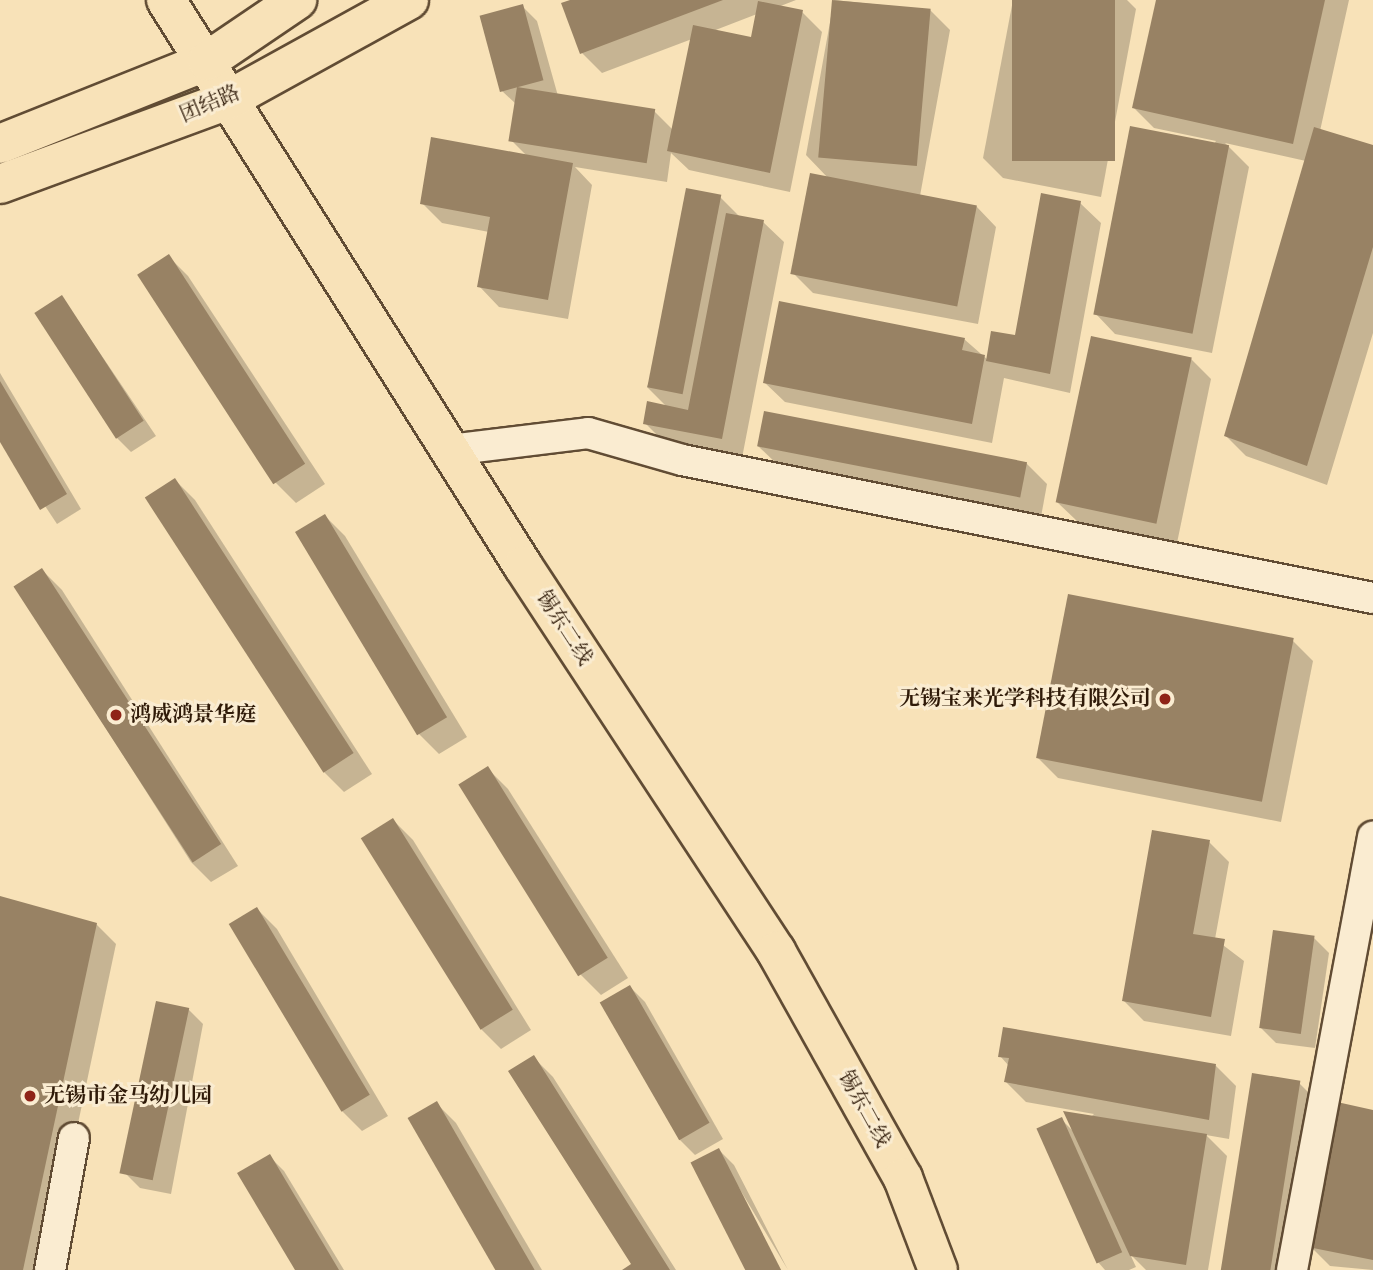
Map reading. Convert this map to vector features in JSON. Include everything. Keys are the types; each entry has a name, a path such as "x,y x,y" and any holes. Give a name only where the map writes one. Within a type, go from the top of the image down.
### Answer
{"main road":[{"name":"锡东二线","path":"166,0 207,61 226,101 776,951 903,1178 938,1270"},
{"name":"团结路","path":"0,144 207,61 298,0"},
{"name":"团结路","path":"0,184 226,101 409,0"}],"street":[{"path":"450,450 587,433 682,460 1373,598"},
{"path":"1292,1270 1373,836"},
{"path":"50,1270 74,1138"}],"building":[{"path":"570,0 723,0 580,54 561,3"},
{"path":"832,0 931,9 917,166 818,157"},
{"path":"1012,0 1115,0 1115,161 1012,161"},
{"path":"1156,0 1325,0 1293,144 1132,108"},
{"path":"758,1 803,10 770,173 667,151 693,25 751,37"},
{"path":"523,4 543,80 500,92 480,16"},
{"path":"517,87 655,109 647,163 508,141"},
{"path":"1130,126 1229,145 1193,334 1093,314"},
{"path":"1314,127 1373,145 1373,247 1307,466 1224,436"},
{"path":"431,137 573,163 548,300 477,287 490,217 420,204"},
{"path":"810,173 977,205 957,307 790,274"},
{"path":"686,188 721,195 683,394 647,387"},
{"path":"1041,193 1081,201 1050,374 986,361 991,331 1015,335"},
{"path":"726,213 764,220 722,439 643,424 647,401 688,410"},
{"path":"169,254 305,464 273,484 137,275"},
{"path":"62,295 144,421 116,439 34,313"},
{"path":"779,301 965,338 962,350 985,355 972,424 763,383"},
{"path":"1091,336 1192,357 1156,524 1056,502"},
{"path":"0,381 67,494 40,510 0,442"},
{"path":"764,411 1027,462 1020,497 757,446"},
{"path":"175,478 354,753 323,773 145,498"},
{"path":"325,514 447,717 417,735 295,532"},
{"name":"鸿威鸿景华庭","path":"42,568 221,844 193,862 13,587"},
{"name":"无锡宝来光学科技有限公司","path":"1068,594 1294,638 1262,802 1036,758"},
{"path":"488,766 608,958 578,976 458,785"},
{"path":"393,818 513,1010 481,1030 361,838"},
{"path":"1152,830 1210,840 1193,934 1225,939 1211,1017 1122,1001"},
{"name":"无锡市金马幼儿园","path":"0,896 97,923 23,1270 0,1270"},
{"path":"257,907 370,1095 342,1112 229,924"},
{"path":"1273,930 1315,936 1301,1034 1259,1028"},
{"path":"630,985 710,1123 679,1140 600,1002"},
{"path":"156,1001 189,1008 153,1180 119,1173"},
{"path":"1003,1027 1216,1064 1209,1120 1004,1082 1009,1058 998,1057"},
{"path":"534,1055 670,1270 622,1270 631,1264 508,1071"},
{"path":"1252,1073 1300,1081 1270,1270 1221,1270"},
{"path":"437,1101 534,1270 495,1270 408,1118"},
{"path":"1337,1102 1373,1110 1373,1260 1308,1247"},
{"path":"1063,1111 1207,1134 1186,1265 1130,1256"},
{"path":"1062,1117 1122,1252 1097,1264 1036,1128"},
{"path":"719,1148 781,1270 745,1270 690,1163"},
{"path":"270,1154 339,1270 295,1270 237,1173"}],"place":[{"name":"无锡宝来光学科技有限公司","path":"1165,699"},
{"name":"鸿威鸿景华庭","path":"116,715"},
{"name":"无锡市金马幼儿园","path":"30,1096"}]}
